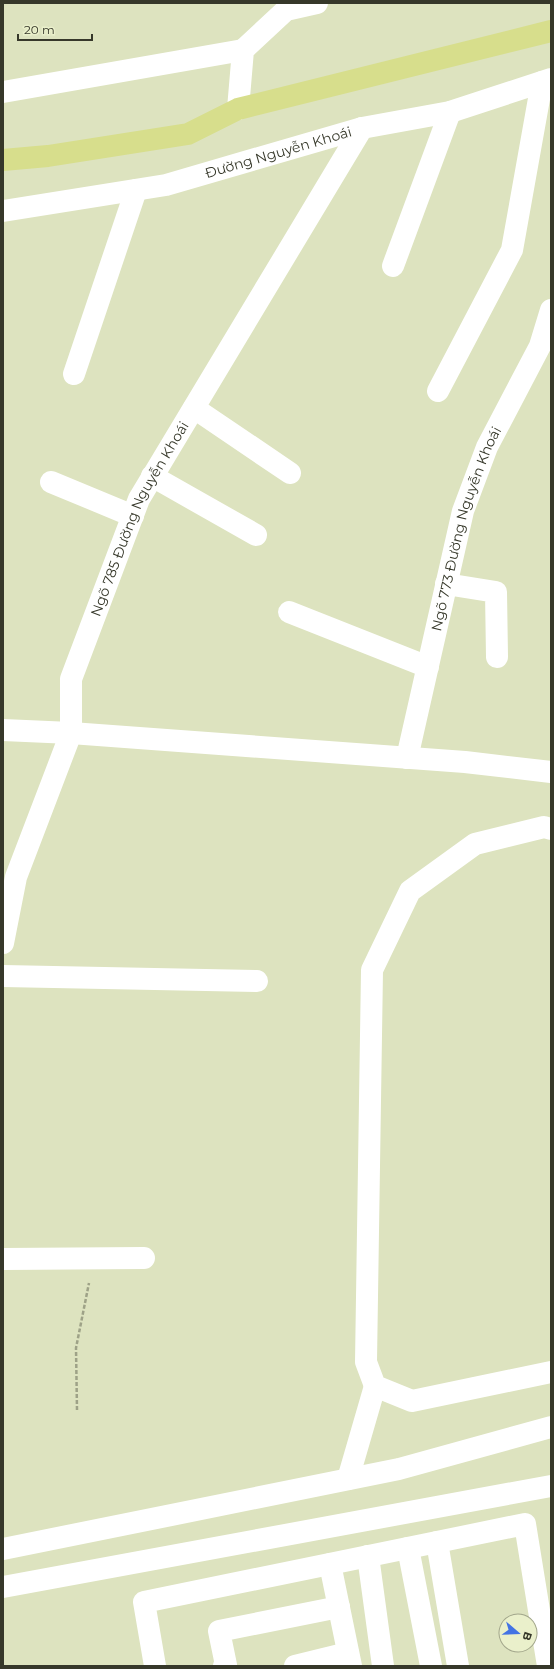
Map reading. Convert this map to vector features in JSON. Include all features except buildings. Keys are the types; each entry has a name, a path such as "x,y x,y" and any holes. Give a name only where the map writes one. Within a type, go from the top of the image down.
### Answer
{"main road":[{"path":"3,160 48,156 188,134 238,109 551,31"}],"street":[{"path":"3,92 242,50 284,7 317,3"},
{"path":"238,109 242,50"},
{"path":"438,391 512,250 547,81"},
{"name":"Đường Nguyễn Khoái","path":"3,211 166,185 362,128 450,112 547,81"},
{"path":"393,266 450,112"},
{"name":"Ngõ 785 Đường Nguyễn Khoái","path":"3,943 16,877 71,733 71,679 139,499 362,128"},
{"path":"74,374 136,190"},
{"name":"Ngõ 773 Đường Nguyễn Khoái","path":"407,758 462,511 487,448 540,346 551,310"},
{"path":"194,408 290,473"},
{"path":"152,476 256,535"},
{"path":"51,482 133,516"},
{"path":"446,584 496,592 497,656"},
{"path":"289,612 428,667"},
{"path":"3,730 71,733 465,762 551,772"},
{"path":"348,1479 375,1386 366,1362 372,970 410,891 475,844 544,827 551,829"},
{"path":"3,976 257,981"},
{"path":"3,1259 144,1258"},
{"path":"375,1386 412,1401 551,1372"},
{"path":"3,1549 400,1469 551,1427"},
{"path":"3,1587 551,1486"},
{"path":"155,1666 144,1602 526,1524 548,1666"},
{"path":"437,1542 458,1666"},
{"path":"408,1548 431,1666"},
{"path":"368,1556 383,1666"},
{"path":"295,1666 349,1659 330,1564"},
{"path":"224,1666 226,1665 219,1631 339,1607"}],"path":[{"path":"77,1410 76,1348 94,1258"}]}
